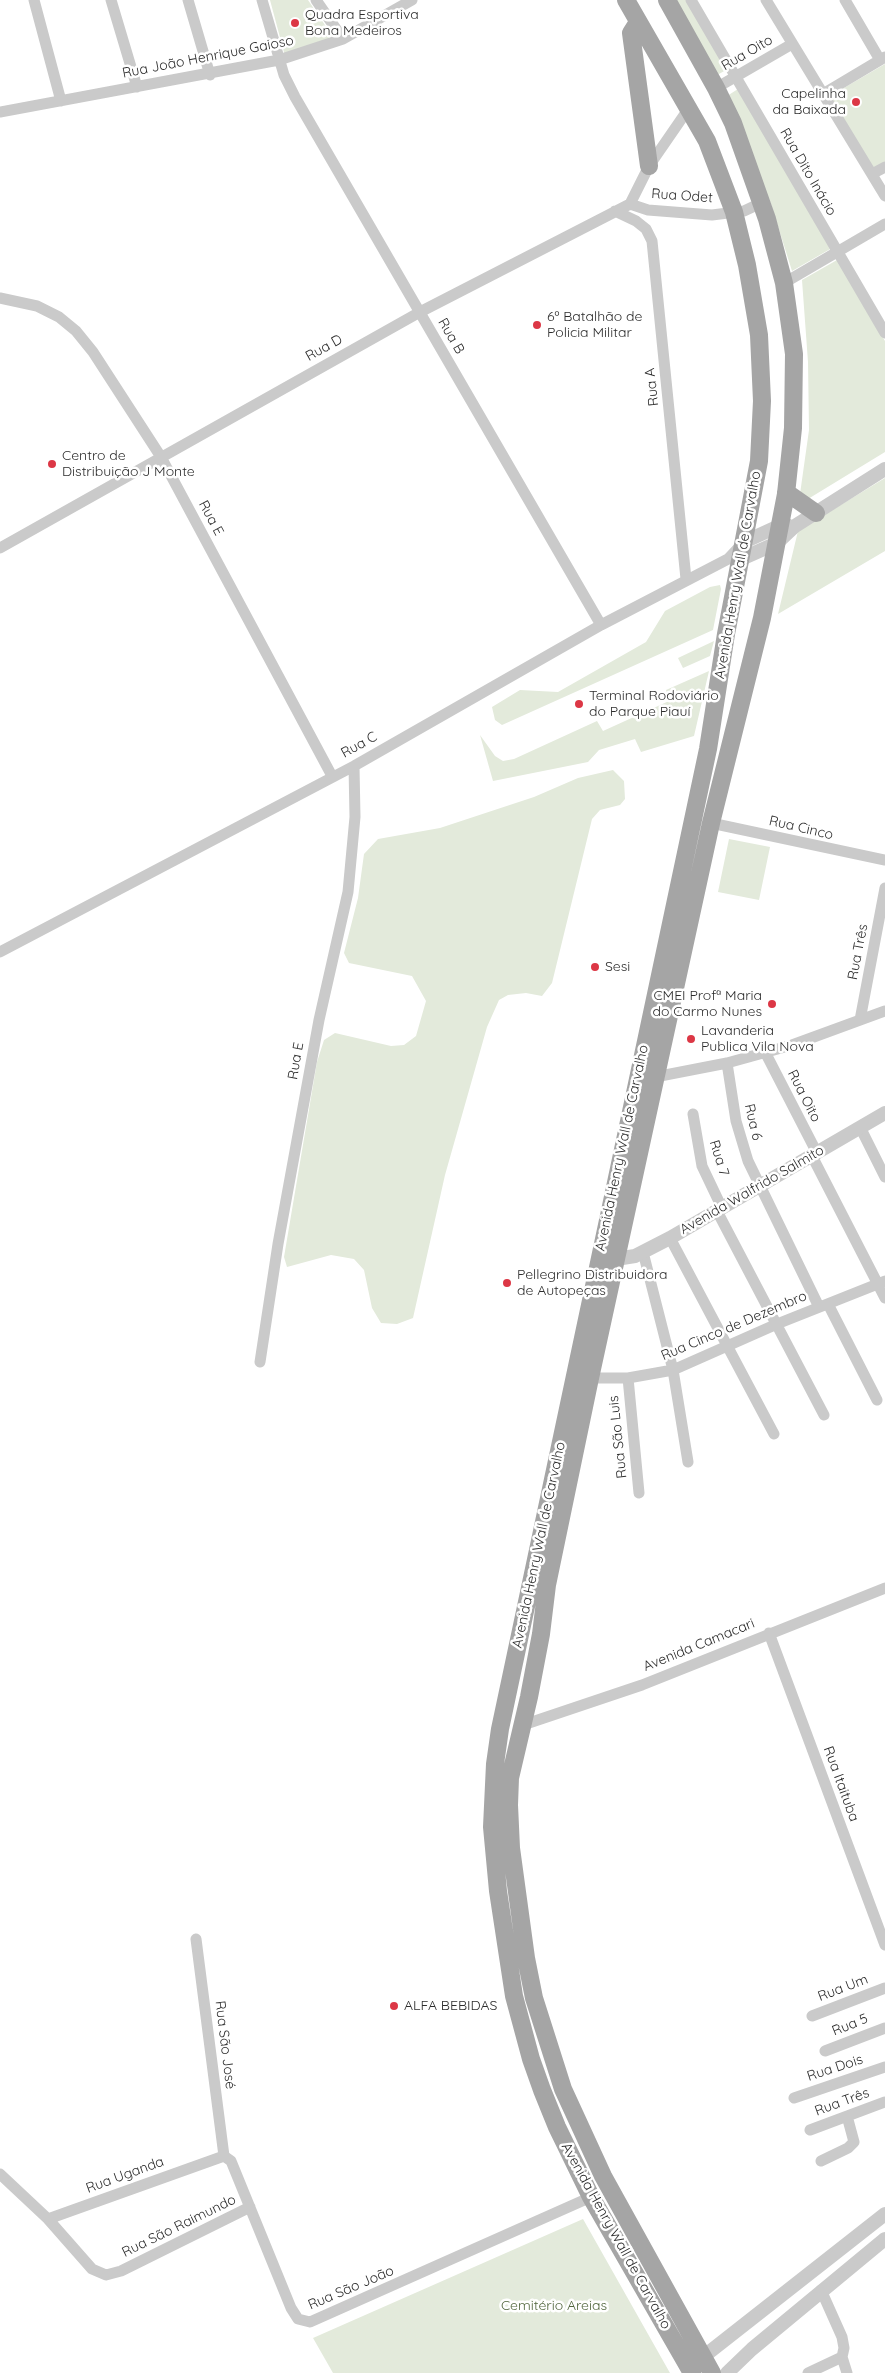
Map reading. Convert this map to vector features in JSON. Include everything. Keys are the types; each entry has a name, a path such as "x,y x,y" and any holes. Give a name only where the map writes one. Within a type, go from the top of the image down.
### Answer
{"main road":[{"name":"Avenida Henry Wall de Carvalho","path":"626,0 690,108 707,141 734,212 747,265 759,335 762,401 759,461 738,553 708,750 655,1035 655,1077 616,1259 587,1352 519,1638 500,1729 494,1772 492,1827 498,1891 508,1962 521,2025 531,2059 557,2127 591,2198 691,2370"},
{"name":"Avenida Henry Wall de Carvalho","path":"667,0 716,88 733,123 761,203 784,283 794,362 793,428 786,492 788,525 777,542 740,708 600,1250 587,1352 590,1378 547,1585 540,1641 510,1778 509,1805 511,1848 526,1958 536,2006 574,2114 603,2176 704,2357 723,2372"},
{"path":"638,22 631,33 649,166"},
{"path":"786,492 816,513"},
{"path":"723,656 738,664 741,669 743,682 740,708"},
{"path":"600,1250 616,1259"},
{"path":"519,1638 529,1636 540,1641"},
{"path":"500,1729 509,1736 521,1730"},
{"path":"508,1962 526,1958"}],"street":[{"path":"34,0 61,102"},
{"path":"111,0 137,87"},
{"path":"188,0 210,74"},
{"name":"Rua B","path":"262,0 279,60 295,97 601,626"},
{"path":"316,0 343,39"},
{"name":"Rua Dito Inácio","path":"691,0 885,333"},
{"path":"766,0 885,196"},
{"path":"823,94 882,58 845,0"},
{"name":"Rua João Henrique Gaioso","path":"0,112 279,60 343,39 405,2"},
{"name":"Rua Oito","path":"716,88 792,44"},
{"path":"630,204 649,166 690,108"},
{"path":"872,174 885,167"},
{"name":"Rua Odet","path":"630,204 648,210 712,215 744,211 761,203"},
{"name":"Rua D","path":"0,548 420,312 630,204"},
{"name":"Rua A","path":"616,211 636,221 646,229 652,241 686,579"},
{"path":"784,283 885,224"},
{"name":"Rua E","path":"0,298 37,306 59,317 76,330 93,352 161,457 332,776"},
{"path":"738,553 788,525 816,513 885,471"},
{"path":"738,553 777,542"},
{"name":"Rua C","path":"0,952 354,766 601,626 686,579 738,553"},
{"name":"Rua E","path":"260,1362 278,1244 319,1020 348,892 355,817 354,766"},
{"name":"Rua Cinco","path":"711,823 885,860"},
{"name":"Rua Três","path":"860,1020 885,888"},
{"path":"655,1077 727,1063 792,1045 885,1011"},
{"name":"Rua Oito","path":"765,1052 814,1154 881,1282 885,1298"},
{"name":"Rua 6","path":"727,1063 740,1138 752,1173 877,1400"},
{"name":"Avenida Walfrido Salmito","path":"616,1259 630,1258 670,1238 885,1112"},
{"name":"Rua 7","path":"693,1114 702,1166 720,1210"},
{"path":"860,1127 885,1178"},
{"path":"720,1210 824,1415"},
{"path":"670,1238 774,1434"},
{"path":"643,1252 673,1370 688,1462"},
{"name":"Rua Cinco de Dezembro","path":"590,1378 628,1378 673,1370 777,1324 881,1282"},
{"name":"Rua São Luis","path":"628,1378 639,1493"},
{"name":"Avenida Camacari","path":"521,1730 642,1685 885,1588"},
{"name":"Rua Itaituba","path":"769,1633 885,1945"},
{"name":"Rua São José","path":"196,1939 224,2156"},
{"name":"Rua Um","path":"812,2016 885,1988"},
{"name":"Rua 5","path":"825,2051 885,2028"},
{"name":"Rua Dois","path":"794,2098 885,2067"},
{"name":"Rua Três","path":"810,2130 885,2102"},
{"path":"821,2161 848,2148 854,2142 847,2116"},
{"name":"Rua Uganda","path":"48,2220 212,2158 224,2156"},
{"name":"Rua São João","path":"224,2156 231,2161 291,2308 298,2319 310,2322 591,2198"},
{"path":"0,2174 48,2220"},
{"name":"Rua São Raimundo","path":"48,2220 92,2269 106,2275 121,2271 250,2207"},
{"path":"691,2370 704,2357 885,2214"},
{"path":"723,2372 885,2239"},
{"path":"821,2290 842,2337 844,2348 842,2357 847,2373"},
{"path":"808,2373 842,2357"}],"green space":[{"path":"270,0 308,0 333,37 285,56"},
{"path":"673,0 689,0 728,69 717,75"},
{"path":"885,64 885,163 873,170 830,96"},
{"path":"738,89 832,248 792,271 771,204 727,96"},
{"path":"837,260 885,341 885,452 808,499 800,494 809,430 808,362 802,280"},
{"path":"885,478 885,551 778,614 798,531"},
{"path":"720,585 721,589 713,630 502,725 495,720 492,707 520,690 558,692 646,642 665,611 710,587"},
{"path":"714,641 710,656 683,668 678,658"},
{"path":"709,671 694,736 641,752 635,739 599,750 588,762 493,781 480,735 495,756 503,761 514,759 597,721 603,731 669,701 666,690"},
{"path":"613,770 624,781 625,799 620,805 600,810 592,819 552,983 542,996 526,993 508,995 499,1000 487,1027 445,1175 413,1318 397,1324 381,1323 372,1308 364,1270 354,1259 331,1255 287,1267 284,1257 317,1062 324,1040 335,1033 391,1046 404,1045 416,1036 426,1001 412,976 349,963 344,953 358,898 364,854 378,839 440,828 534,797 578,778"},
{"path":"729,839 770,847 759,900 718,892"},
{"name":"Cemitério Areias","path":"583,2219 670,2373 333,2373 313,2338"}],"place":[{"name":"Quadra Esportiva Bona Medeiros","path":"295,23"},
{"name":"Capelinha da Baixada","path":"856,102"},
{"name":"6º Batalhão de Policia Militar","path":"537,325"},
{"name":"Centro de Distribuição J Monte","path":"52,464"},
{"name":"Terminal Rodoviário do Parque Piauí","path":"579,704"},
{"name":"Sesi","path":"595,967"},
{"name":"CMEI Profª Maria do Carmo Nunes","path":"772,1004"},
{"name":"Lavanderia Publica Vila Nova","path":"691,1039"},
{"name":"Pellegrino Distribuidora de Autopeças","path":"507,1283"},
{"name":"ALFA BEBIDAS","path":"394,2006"}]}
